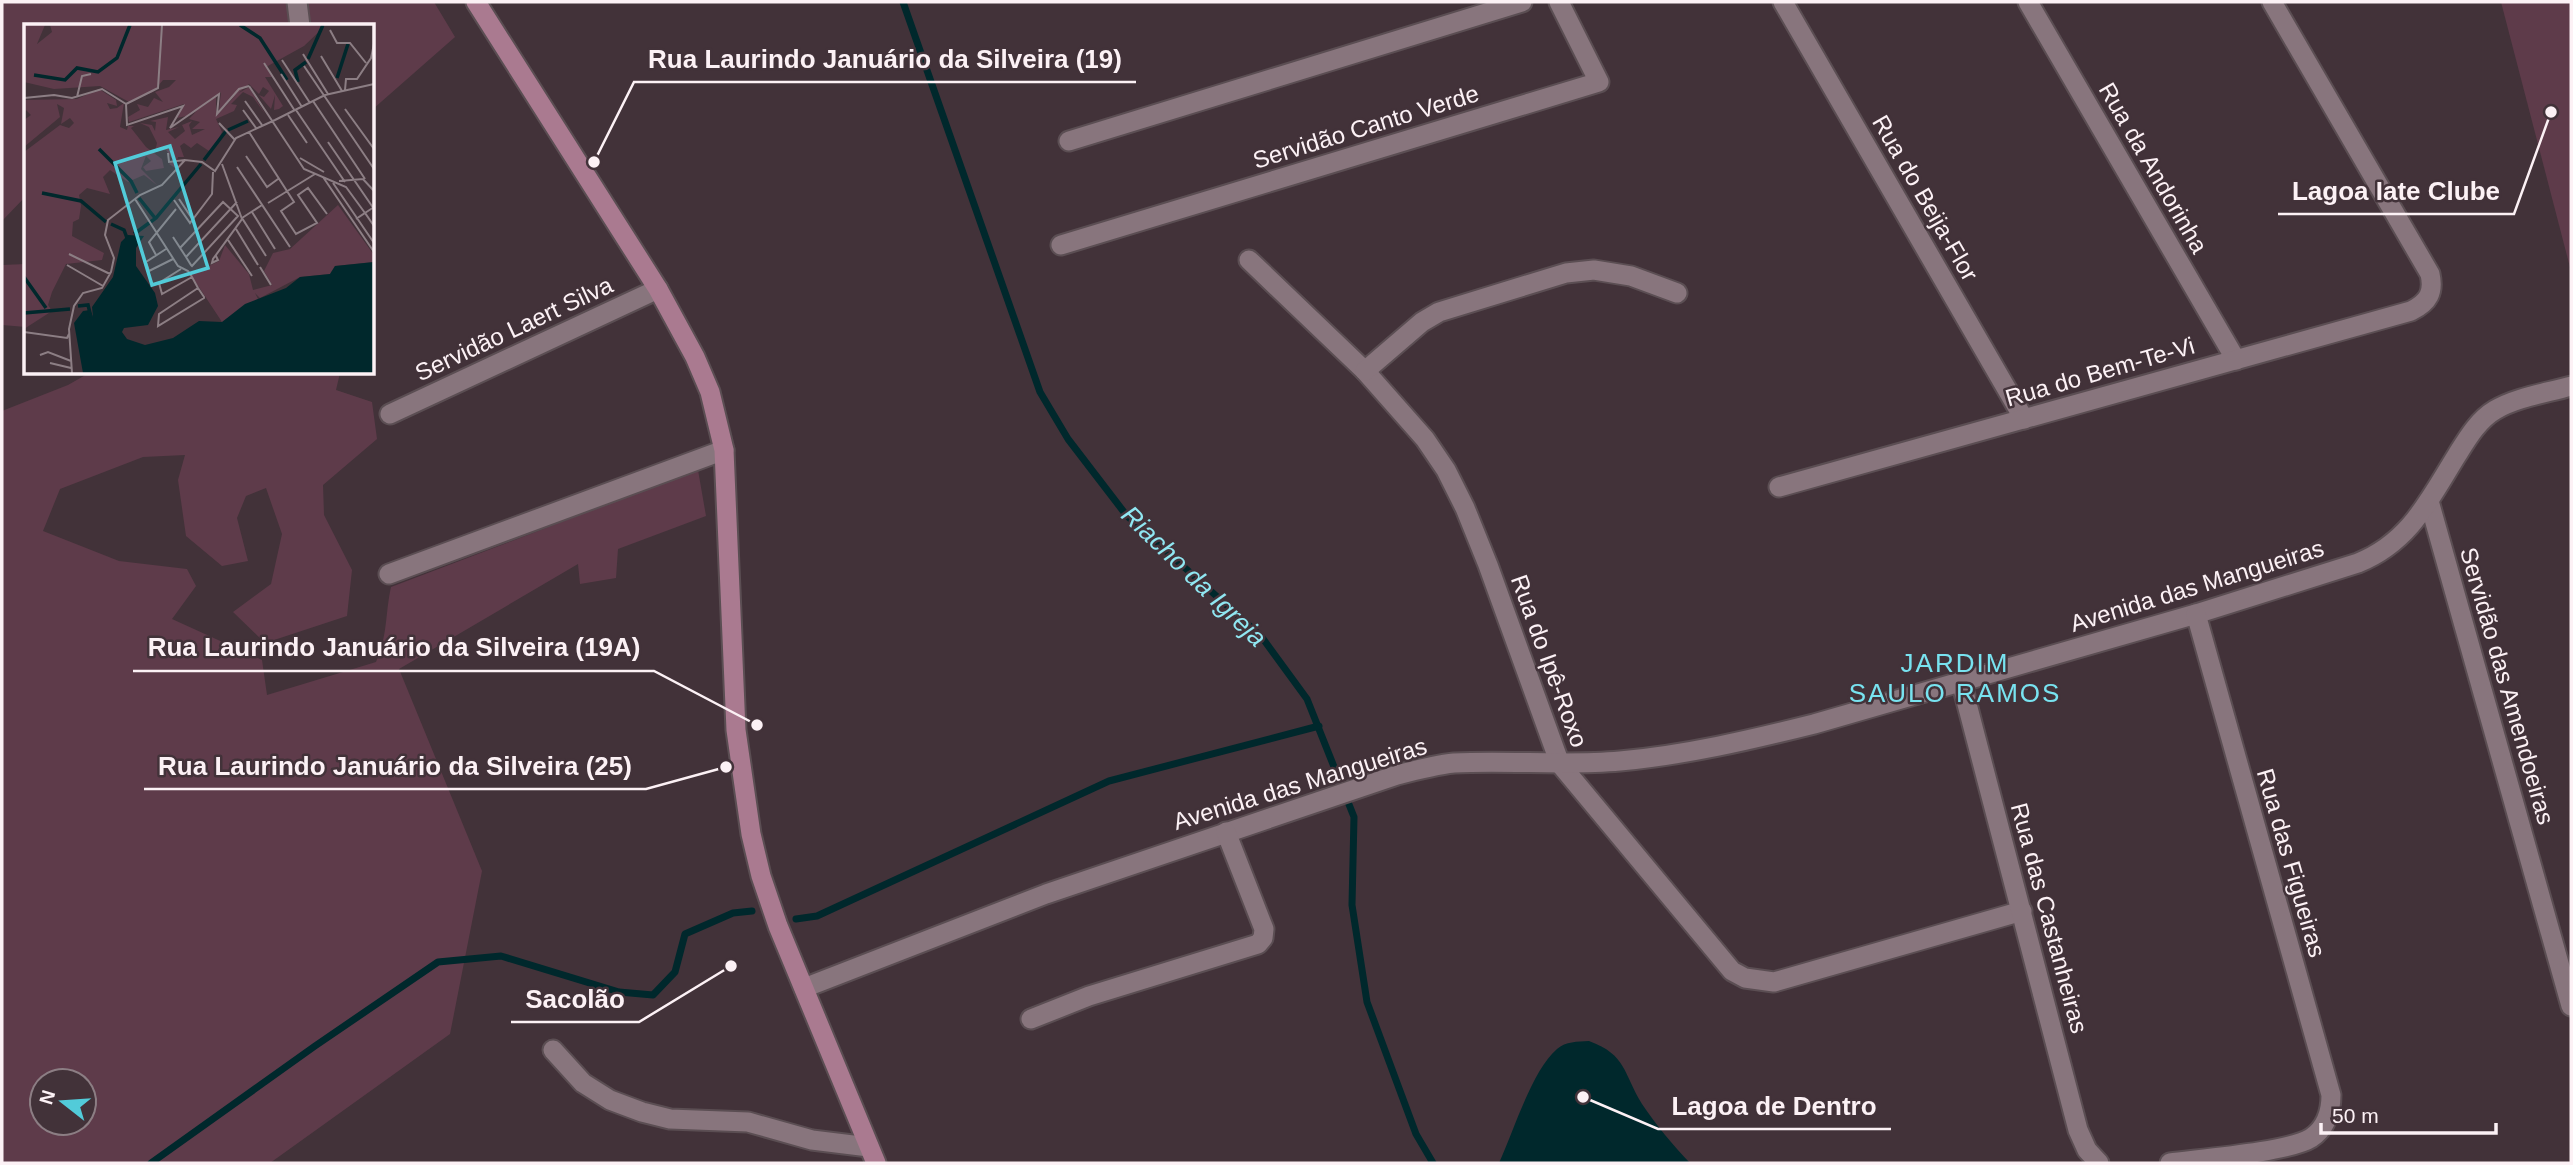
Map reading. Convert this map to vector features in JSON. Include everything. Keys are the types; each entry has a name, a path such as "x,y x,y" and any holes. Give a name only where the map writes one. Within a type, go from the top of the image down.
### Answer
{"main road":[{"path":"476,2 658,289 710,391 724,450 727,483 733,677 742,784 761,876 872,1155"}],"street":[{"path":"297,2 300,24"},
{"path":"1069,141 1522,2"},
{"name":"Servidão Canto Verde","path":"1061,245 1599,82 1559,2"},
{"name":"Rua do Beija-Flor","path":"1783,2 2024,419"},
{"name":"Rua da Andorinha","path":"2028,2 2236,360"},
{"name":"Rua do Bem-Te-Vi","path":"1779,487 2423,305 2433,285 2430,274 2272,2"},
{"name":"Rua do Ipê-Roxo","path":"1249,260 1365,371 1426,439 1446,470 1488,565 1560,764 1720,960 1732,971 1745,978 1774,982 2022,911"},
{"path":"1365,371 1422,321 1438,312 1566,272 1594,270 1630,276 1677,293"},
{"name":"Servidão Laert Silva","path":"390,414 658,289"},
{"name":"Avenida das Mangueiras","path":"804,988 1046,894 1397,775 1452,764 1560,764 1631,760 1752,740 2196,614 2358,564 2377,555 2396,541 2414,522 2482,420 2509,404 2571,386"},
{"path":"389,574 724,450"},
{"name":"Servidão das Amendoeiras","path":"2429,501 2571,1006"},
{"name":"Rua das Figueiras","path":"2170,1163 2292,1146 2312,1138 2324,1125 2331,1109 2331,1095 2196,614"},
{"name":"Rua das Castanheiras","path":"1961,681 2078,1130 2087,1150 2099,1163"},
{"path":"1031,1019 1089,996 1258,944 1263,938 1264,929 1226,832"},
{"path":"553,1050 583,1083 610,1100 642,1112 693,1121 748,1122 872,1155"}],"shaded area":[{"path":"2,2 434,2 455,37 374,108 374,24 24,24 24,198 2,221"},
{"path":"2501,2 2571,2 2571,271"},
{"path":"24,264 24,327 2,325 2,265"},
{"path":"87,374 340,374 336,390 372,402 377,439 323,485 324,515 352,570 347,616 265,643 233,612 271,584 282,534 266,488 246,496 237,518 248,561 222,566 186,536 178,480 185,455 143,457 60,489 43,531 119,561 187,569 196,586 172,619 262,660 267,695 376,662 384,634 391,587 698,470 706,516 618,549 616,578 580,584 578,564 399,669 482,871 450,1034 270,1163 2,1163 2,411 68,385"}],"water":[{"path":"1589,1041 1611,1052 1623,1066 1647,1112 1690,1163 1499,1163 1539,1071 1557,1049 1572,1042"}],"waterway":[{"name":"Riacho da Igreja","path":"903,2 1040,392 1068,439 1127,516 1261,636 1307,699 1354,817 1352,905 1367,1002 1416,1134 1433,1163"},
{"path":"796,919 817,916 1109,781 1319,726"},
{"path":"151,1163 438,962 501,956 619,992 653,995 675,972 685,934 733,913 752,911"}],"place":[{"name":"Lagoa Iate Clube","path":"2551,112"},
{"name":"Rua Laurindo Januário da Silveira (19)","path":"594,162"},
{"name":"Rua Laurindo Januário da Silveira (19A)","path":"757,725"},
{"name":"Rua Laurindo Januário da Silveira (25)","path":"726,767"},
{"name":"Sacolão","path":"731,966"},
{"name":"Lagoa de Dentro","path":"1583,1097"}],"district":[{"name":"JARDIM SAULO RAMOS","path":"1955,678"}]}
